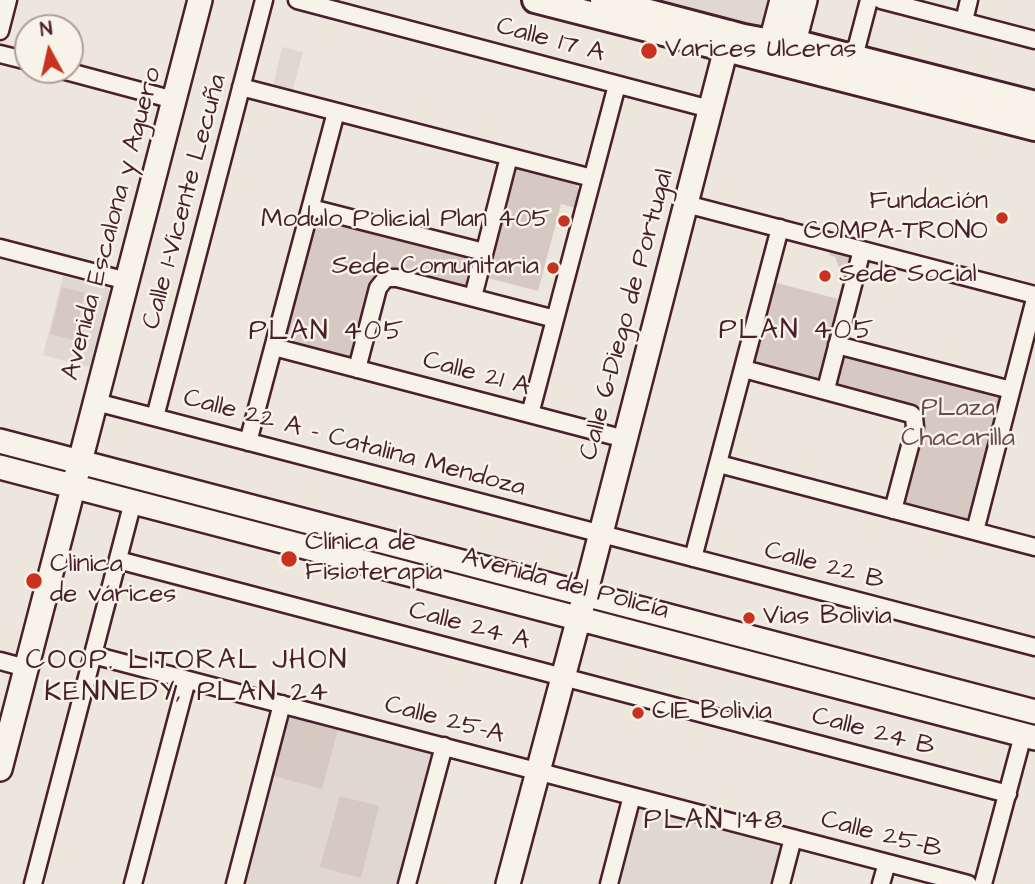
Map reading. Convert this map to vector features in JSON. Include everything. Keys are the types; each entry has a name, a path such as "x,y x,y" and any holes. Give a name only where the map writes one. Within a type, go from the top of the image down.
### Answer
{"main road":[{"name":"Avenida Escalona y Aguero","path":"74,486 200,0"},
{"path":"535,0 728,42 780,48 1035,128"},
{"path":"603,0 728,42"},
{"path":"780,48 782,0"},
{"path":"780,48 805,0"},
{"name":"Calle 6-Diego de Portugal","path":"579,618 728,42"},
{"path":"851,69 1035,104"},
{"name":"Avenida del Policía","path":"0,442 1032,711"},
{"name":"Avenida del Policía","path":"0,467 1029,736"},
{"path":"131,501 137,478"},
{"path":"0,769 74,486"},
{"path":"508,884 579,618"},
{"path":"1029,736 1032,711"}],"street":[{"path":"0,31 8,0"},
{"name":"Calle 1-Vicente Lecuña","path":"155,417 264,0"},
{"name":"Calle 17 A","path":"296,0 710,109"},
{"path":"851,69 869,0"},
{"path":"881,0 1035,40"},
{"path":"964,21 970,0"},
{"path":"84,76 174,100"},
{"path":"530,414 617,85"},
{"path":"241,87 592,178"},
{"path":"248,442 336,112"},
{"path":"473,298 509,157"},
{"path":"686,204 1035,297 975,531"},
{"path":"311,208 484,253"},
{"path":"693,558 780,228"},
{"path":"0,248 127,281"},
{"path":"826,389 862,250"},
{"path":"357,369 378,288 386,278 397,278 555,319"},
{"path":"837,345 1011,390"},
{"name":"Calle 21 A","path":"274,347 625,439"},
{"path":"744,369 907,411 914,417 915,427 893,510"},
{"name":"Calle 22 A - Catalina Mendoza","path":"96,402 600,534"},
{"path":"719,464 1035,547"},
{"path":"33,884 131,501"},
{"name":"Calle 22 B","path":"600,534 1035,648"},
{"name":"Calle 24 A","path":"118,560 563,677"},
{"name":"Calle 25-A","path":"93,655 538,771"},
{"path":"0,661 26,668"},
{"name":"Calle 24 B","path":"563,677 1008,794"},
{"path":"133,884 187,680"},
{"path":"235,884 282,704"},
{"path":"983,884 1008,794 1029,736"},
{"path":"407,884 444,746"},
{"name":"Calle 25-B","path":"538,771 968,884"},
{"path":"609,884 632,796"},
{"path":"781,884 793,838"},
{"path":"881,884 887,863"}],"shaded area":[{"path":"648,0 768,0 762,23 753,28 684,10 674,4 671,6"},
{"path":"282,47 303,52 292,92 273,87"},
{"path":"63,276 109,289 111,293 92,368 43,355"},
{"path":"289,716 431,753 397,884 245,884"},
{"path":"639,809 777,845 780,851 772,884 620,884"}],"green space":[{"path":"517,169 576,183 580,193 576,208 561,204 538,291 488,278"},
{"path":"316,216 475,257 467,288 389,271 353,360 285,344 282,341"},
{"path":"830,251 847,255 851,259 841,299 843,300 821,379 818,381 756,365 753,361 773,282 838,299 843,278 835,257 829,255"},
{"path":"62,287 85,293 73,340 50,334"},
{"name":"PLaza Chacarilla","path":"845,354 1001,395 1003,398 970,523 902,504 921,425 837,386 835,384 841,356"},
{"path":"289,716 338,729 322,789 274,776"},
{"path":"340,796 379,806 361,878 320,867"}],"place":[{"name":"Varices Ulceras","path":"649,51"},
{"name":"Fundación COMPA-TRONO","path":"1002,218"},
{"name":"Modulo Policial Plan 405","path":"564,221"},
{"name":"Sede Comunitaria","path":"553,268"},
{"name":"Sede Social","path":"825,276"},
{"name":"Clínica de Fisioterapia","path":"289,559"},
{"name":"Clinica de várices","path":"34,581"},
{"name":"Vias Bolivia","path":"749,618"},
{"name":"CIE Bolivia","path":"638,713"}],"district":[{"name":"PLAN 405","path":"797,332"},
{"name":"PLAN 405","path":"327,333"},
{"name":"COOP. LITORAL JHON KENNEDY, PLAN 24","path":"187,678"},
{"name":"PLAN 148","path":"714,822"}]}
